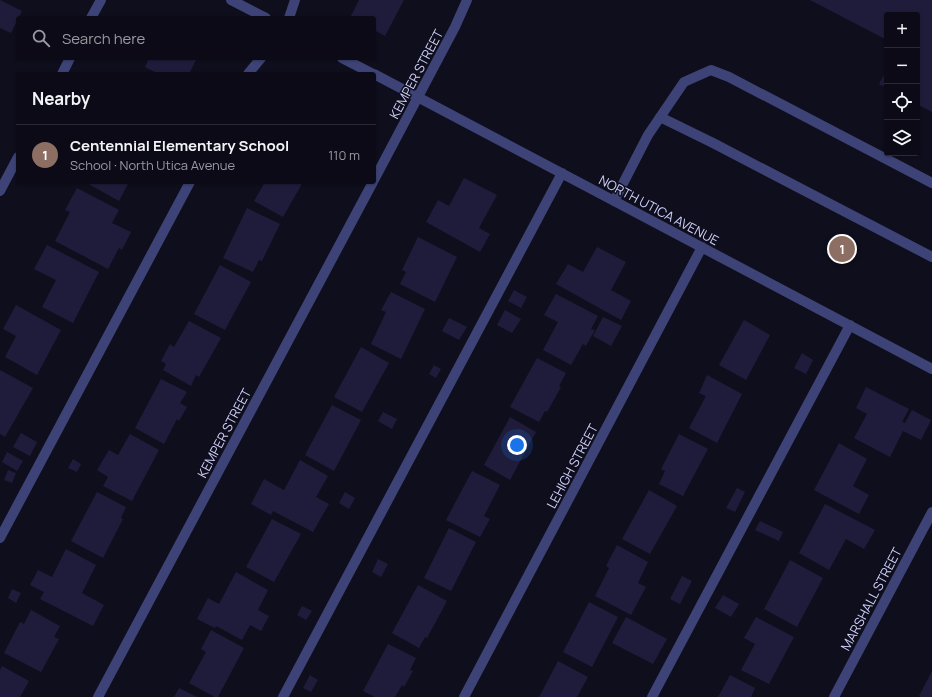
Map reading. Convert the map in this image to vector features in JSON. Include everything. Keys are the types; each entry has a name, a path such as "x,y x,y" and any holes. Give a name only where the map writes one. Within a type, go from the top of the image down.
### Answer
{"street":[{"path":"92,16 101,0"},
{"path":"231,0 262,16"},
{"path":"290,16 295,0"},
{"name":"KEMPER STREET","path":"376,175 458,22 467,0"},
{"path":"63,72 69,60"},
{"path":"250,72 259,60"},
{"name":"NORTH UTICA AVENUE","path":"346,60 370,72"},
{"path":"614,201 648,135 684,82 711,70 729,77 932,183"},
{"name":"NORTH UTICA AVENUE","path":"376,75 932,368"},
{"path":"660,117 932,257"},
{"path":"0,191 16,161"},
{"path":"283,697 562,173"},
{"path":"0,538 189,184"},
{"name":"KEMPER STREET","path":"98,697 371,184"},
{"name":"LEHIGH STREET","path":"464,697 702,247"},
{"path":"652,697 850,325"},
{"name":"MARSHALL STREET","path":"834,697 932,512"}],"building":[{"path":"0,0 22,11 20,16 16,16 16,23 11,33 0,28"},
{"path":"359,0 404,0 385,36 376,31 376,16 351,16"},
{"path":"810,0 932,0 932,112 920,106 920,12 884,12 884,38"},
{"path":"148,60 196,60 190,72 155,72 145,67"},
{"path":"884,75 884,86 879,84"},
{"path":"464,178 497,195 479,228 490,234 480,252 426,222 438,200 449,206"},
{"path":"89,184 128,184 119,201"},
{"path":"264,184 302,184 283,217 254,201"},
{"path":"77,188 119,210 112,223 131,232 122,250 119,248 108,269 55,241 70,212 65,210"},
{"path":"247,208 280,224 262,261 259,260 253,272 223,258"},
{"path":"418,237 457,257 435,302 400,284 406,272 402,270"},
{"path":"47,245 99,272 73,323 42,307 56,280 34,269"},
{"path":"597,247 626,262 611,290 631,301 621,320 556,284 568,264 583,272"},
{"path":"220,265 251,282 225,330 194,314"},
{"path":"514,290 527,297 521,308 508,301"},
{"path":"391,292 425,309 401,359 371,344 386,312 381,310"},
{"path":"556,294 598,316 591,329 595,330 586,346 583,344 571,365 543,350 558,322 544,315"},
{"path":"16,305 61,330 37,375 5,357 16,336 3,329"},
{"path":"505,310 521,319 512,333 497,325"},
{"path":"603,317 622,326 611,346 593,336"},
{"path":"449,318 467,327 459,340 442,331"},
{"path":"744,320 770,335 746,380 719,365"},
{"path":"189,321 221,338 199,377 196,375 191,386 163,370 166,364 161,361 170,344 174,347"},
{"path":"361,347 389,363 362,412 334,397"},
{"path":"802,353 813,360 806,374 794,368"},
{"path":"537,358 566,373 559,386 561,387 547,412 545,411 539,422 510,407"},
{"path":"434,365 441,369 436,378 429,374"},
{"path":"0,370 33,388 5,437 0,434"},
{"path":"707,375 742,394 717,443 689,428 706,396 699,393"},
{"path":"161,379 187,392 180,403 187,407 179,421 177,419 164,444 135,428"},
{"path":"866,387 909,409 902,422 905,423 912,410 931,420 921,440 903,431 890,457 854,438 867,414 856,408"},
{"path":"332,405 361,420 334,471 305,455"},
{"path":"383,412 397,419 392,429 378,421"},
{"path":"510,417 536,432 510,480 484,465"},
{"path":"21,433 37,442 30,456 13,447"},
{"path":"130,434 159,450 132,501 103,486 108,477 97,470 109,450 118,455"},
{"path":"679,434 708,449 683,496 659,484 665,471 661,469"},
{"path":"839,443 867,459 853,486 869,495 859,514 814,490"},
{"path":"7,452 23,461 17,471 2,462"},
{"path":"73,459 81,464 77,472 68,468"},
{"path":"300,460 328,476 316,497 329,504 313,532 273,511 271,515 251,504 264,479 284,490"},
{"path":"8,470 16,473 12,483 4,480"},
{"path":"472,471 500,485 484,516 490,519 480,537 446,520"},
{"path":"737,488 745,492 735,512 726,508"},
{"path":"649,490 677,506 650,554 622,539"},
{"path":"97,492 126,507 121,518 123,519 103,558 71,541"},
{"path":"345,492 355,498 349,509 339,503"},
{"path":"825,504 875,530 864,549 846,539 829,570 799,553"},
{"path":"272,519 301,534 274,582 246,567"},
{"path":"760,521 783,532 779,541 755,530"},
{"path":"449,528 476,542 451,591 424,578"},
{"path":"617,545 648,562 638,583 646,587 631,615 595,596 609,568 606,566"},
{"path":"66,549 96,565 82,593 104,605 93,626 40,599 44,592 30,585 38,570 52,577"},
{"path":"378,559 388,564 381,577 372,572"},
{"path":"790,560 823,578 797,627 764,609"},
{"path":"236,572 268,590 258,610 269,616 261,631 250,625 242,640 216,626 215,628 197,619 208,598 219,604"},
{"path":"682,576 692,581 680,604 670,599"},
{"path":"418,585 447,601 427,638 425,637 419,648 392,633"},
{"path":"12,589 21,593 16,603 8,598"},
{"path":"723,595 739,604 731,617 715,608"},
{"path":"589,602 618,617 592,667 563,652"},
{"path":"302,606 312,611 306,620 297,615"},
{"path":"31,610 60,626 54,637 59,639 41,672 4,653 20,622 24,624"},
{"path":"626,617 667,639 653,664 612,643"},
{"path":"756,617 794,637 769,684 741,670 755,644 744,638"},
{"path":"211,630 244,648 218,697 215,697 189,683 206,652 201,649"},
{"path":"388,644 416,658 410,670 413,671 404,687 402,685 395,697 375,697 363,691"},
{"path":"558,661 588,677 577,697 539,697"},
{"path":"2,666 29,681 20,697 0,697 0,670"},
{"path":"932,671 932,697 920,697 919,696"},
{"path":"310,675 318,680 311,692 303,688"},
{"path":"730,675 755,688 751,697 718,697"},
{"path":"179,688 197,697 174,697"}],"place":[{"name":"Centennial Elementary School","path":"842,249"}]}
